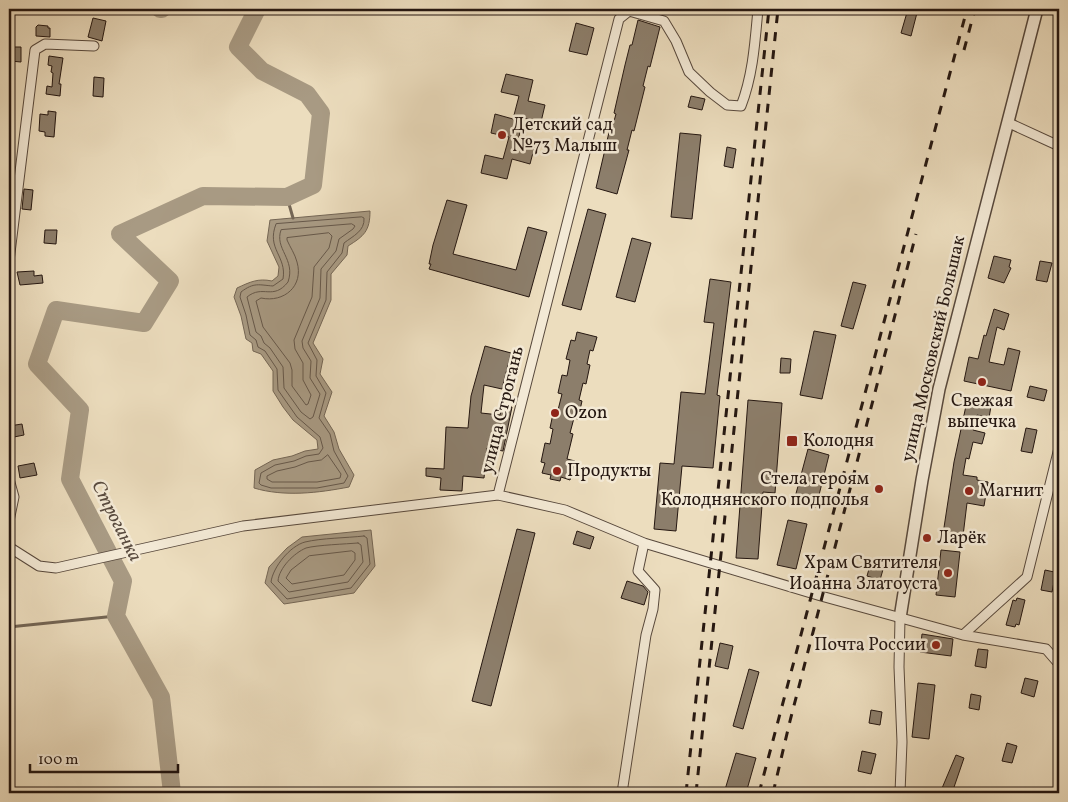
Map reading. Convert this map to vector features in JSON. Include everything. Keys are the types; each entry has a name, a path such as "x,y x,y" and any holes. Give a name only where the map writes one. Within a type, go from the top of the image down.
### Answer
{"street":[{"name":"улица Строгань","path":"758,9 752,66 747,91 741,106 727,105 689,72 676,41 664,21 629,11 619,19 498,495 565,510 644,543 900,618 963,635 1046,649 1059,664"},
{"name":"улица Московский Большак","path":"900,793 902,742 899,667 900,618 922,480 939,389 1037,9"},
{"path":"9,261 13,180 35,50 45,44 94,46"},
{"path":"1009,123 1059,146"},
{"path":"963,635 1027,577 1059,448"},
{"path":"9,479 14,497 9,521"},
{"path":"9,547 39,566 56,568 243,526 498,495"},
{"path":"622,793 646,635 653,609 654,590 638,571 644,543"}],"water":[{"path":"370,211 369,224 365,232 348,246 347,255 331,274 331,300 313,343 323,359 320,374 332,392 324,416 334,432 339,449 354,475 349,487 301,493 265,491 254,488 255,470 273,460 318,449 317,440 293,420 283,407 273,391 273,371 261,354 253,351 252,343 246,339 241,316 234,297 237,288 254,281 272,281 278,276 279,267 267,241 270,220"},
{"path":"371,530 375,566 354,593 284,604 265,583 269,567 287,548 302,537"}],"building":[{"path":"908,9 918,9 911,36 901,33"},
{"path":"93,18 106,21 102,41 88,37"},
{"path":"638,20 660,27 650,67 648,66 643,86 645,87 634,131 632,130 627,150 629,150 617,194 596,188 610,128 612,128 616,114 614,113 630,45 632,45"},
{"path":"576,23 594,28 587,55 569,51"},
{"path":"38,25 50,28 50,37 36,36 36,27"},
{"path":"11,47 21,47 21,62 10,61"},
{"path":"49,56 63,58 59,84 61,84 60,96 46,94 47,86 52,87 53,73 51,72 52,66 48,65"},
{"path":"506,74 533,80 528,101 545,105 541,122 523,118 518,141 535,145 530,164 512,159 507,179 481,173 485,155 503,159 509,137 491,133 495,114 513,119 519,96 501,92"},
{"path":"94,77 104,78 103,97 93,96"},
{"path":"691,96 705,99 702,110 688,107"},
{"path":"48,111 56,112 54,137 45,136 45,132 39,131 40,114 48,115"},
{"path":"680,133 701,135 692,219 671,217"},
{"path":"727,147 736,149 733,168 724,166"},
{"path":"24,189 33,190 31,210 22,209"},
{"path":"447,200 467,205 453,254 516,270 528,227 547,232 529,297 429,269 433,245"},
{"path":"588,209 606,214 581,310 562,305"},
{"path":"45,230 57,230 56,244 44,243"},
{"path":"632,238 651,243 635,302 616,297"},
{"path":"994,256 1011,260 1009,267 1011,268 1004,283 988,278"},
{"path":"1040,261 1052,263 1047,282 1036,280"},
{"path":"34,271 34,276 42,275 43,283 20,285 17,272"},
{"path":"710,279 731,282 717,395 720,396 713,468 682,466 676,531 654,529 660,463 674,464 681,392 705,394 714,323 704,322"},
{"path":"853,282 866,285 853,329 841,326"},
{"path":"994,309 1009,314 1004,330 997,327 989,362 1004,365 1008,348 1020,351 1011,391 964,381 969,357 978,359 984,335 986,336"},
{"path":"814,331 836,335 822,399 800,395"},
{"path":"577,332 597,337 593,351 590,350 587,364 590,365 586,384 583,383 579,400 582,401 578,419 574,418 570,433 573,434 567,459 575,461 570,480 561,477 560,481 550,479 551,475 542,473 545,463 541,462 545,443 550,444 553,429 550,428 554,409 558,410 562,394 558,393 562,375 567,376 570,360 566,359 571,340 575,341"},
{"path":"485,346 511,353 502,389 484,385 481,413 500,415 502,406 512,407 503,451 487,448 484,478 463,476 462,491 440,490 441,478 426,476 426,468 444,469 446,427 468,428 471,396"},
{"path":"781,358 791,359 790,373 780,373"},
{"path":"1030,386 1047,390 1044,401 1027,397"},
{"path":"748,400 782,403 775,493 763,492 758,559 736,558"},
{"path":"967,401 991,406 989,418 977,415 973,430 985,433 982,444 973,442 969,459 966,458 963,475 977,477 977,480 988,482 984,506 967,503 963,536 943,534 954,462"},
{"path":"22,424 24,435 9,438 9,426"},
{"path":"1026,428 1037,430 1032,453 1021,451"},
{"path":"808,449 829,455 816,507 794,501"},
{"path":"34,463 37,475 20,478 18,466"},
{"path":"788,520 807,524 796,569 777,565"},
{"path":"517,529 535,533 491,706 472,701"},
{"path":"577,531 594,537 590,549 573,544"},
{"name":"Храм Святителя Иоанна Златоуста","path":"941,550 960,552 955,597 936,595"},
{"path":"871,562 884,566 880,580 867,576"},
{"path":"1045,570 1059,573 1059,583 1054,582 1052,592 1041,590"},
{"path":"627,581 643,586 648,592 644,605 621,598"},
{"path":"1017,598 1025,600 1019,625 1016,624 1015,627 1006,625 1013,600 1016,601"},
{"name":"Почта России","path":"922,634 953,639 951,656 920,652"},
{"path":"720,643 733,646 728,669 715,666"},
{"path":"978,649 988,650 986,668 975,666"},
{"path":"749,669 759,672 743,729 733,726"},
{"path":"1025,678 1038,681 1034,697 1021,693"},
{"path":"918,683 935,685 929,739 912,737"},
{"path":"971,694 981,696 979,710 969,708"},
{"path":"871,710 882,712 880,725 869,723"},
{"path":"1007,743 1017,746 1012,763 1002,761"},
{"path":"862,751 876,754 871,774 858,771"},
{"path":"736,753 756,758 746,793 724,793"},
{"path":"956,755 964,758 952,793 940,793"}],"waterway":[{"name":"Строганка","path":"172,793 161,697 116,616 123,581 70,479 80,410 37,364 56,310 144,323 170,281 120,234 203,196 287,197 313,185 321,113 307,94 262,71 238,47 257,9"},
{"path":"287,197 293,218"},
{"path":"9,627 116,616"}],"railway":[{"path":"686,793 769,9"},
{"path":"696,793 778,9"},
{"path":"759,793 967,9"},
{"path":"964,50 975,9"},
{"path":"773,793 916,234"}],"place":[{"name":"Детский сад №73 Малыш","path":"502,135"},
{"name":"Свежая выпечка","path":"982,382"},
{"name":"Ozon","path":"555,413"},
{"name":"Колодня","path":"792,441"},
{"name":"Продукты","path":"557,471"},
{"name":"Стела героям Колоднянского подполья","path":"879,489"},
{"name":"Магнит","path":"969,491"},
{"name":"Ларёк","path":"927,538"},
{"name":"Храм Святителя Иоанна Златоуста","path":"948,573"},
{"name":"Почта России","path":"936,645"}]}
